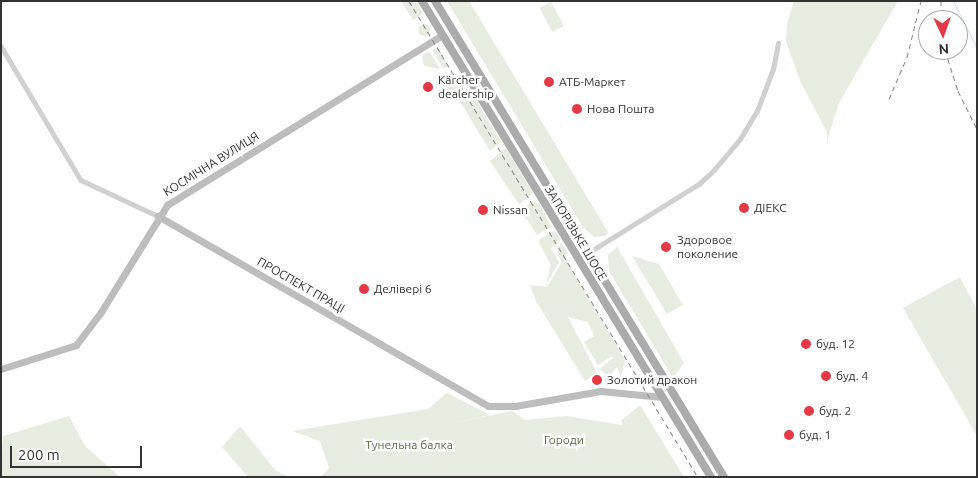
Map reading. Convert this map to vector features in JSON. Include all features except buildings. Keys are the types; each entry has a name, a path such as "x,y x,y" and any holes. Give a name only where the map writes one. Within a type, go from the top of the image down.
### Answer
{"main road":[{"name":"ЗАПОРІЗЬКЕ ШОСЕ","path":"422,1 711,477"},
{"name":"ЗАПОРІЗЬКЕ ШОСЕ","path":"435,1 724,477"},
{"name":"КОСМІЧНА ВУЛИЦЯ","path":"1,369 76,345 101,312 158,216 172,201 452,28"},
{"name":"ПРОСПЕКТ ПРАЦІ","path":"158,216 488,406 509,407 601,392 662,397"},
{"path":"578,258 588,253"},
{"path":"662,397 672,390"}],"street":[{"path":"588,253 699,184 714,170 740,139 757,111 773,70 778,43"},
{"name":"ПРОСПЕКТ ПРАЦІ","path":"1,46 81,180 158,216"}],"green space":[{"path":"401,1 416,1 423,14 413,20"},
{"path":"447,1 469,1 608,232 606,236 594,237 583,227"},
{"path":"794,1 898,1 839,103 827,141 827,132 800,81 786,41 787,24"},
{"path":"551,2 564,26 552,32 540,8"},
{"path":"424,24 430,30 424,36 418,30"},
{"path":"438,48 449,66 443,68 432,50"},
{"path":"429,51 440,69 424,66 422,56"},
{"path":"456,74 465,87 451,96 443,84 444,77"},
{"path":"468,95 473,95 501,142 490,151 459,100"},
{"path":"506,148 533,193 519,204 490,161"},
{"path":"539,203 551,227 537,235 521,210 529,204"},
{"path":"554,231 561,239 551,248 559,262 546,285 551,265 539,243 540,239"},
{"path":"561,242 568,253 565,258 625,360 621,377 617,367 609,376 600,369 613,358 610,355 611,357 598,365 584,342 594,336 588,322 568,317 597,373 585,381 536,301 530,285 547,287 562,262 557,254"},
{"path":"617,247 684,363 673,378 609,271 608,255"},
{"path":"632,256 659,264 683,305 667,314"},
{"path":"960,277 977,310 977,436 903,308"},
{"name":"Тунельна балка","path":"447,393 490,415 448,424 512,411 525,420 566,416 622,425 622,420 640,405 684,477 321,477 329,468 320,441 292,431 428,409"},
{"path":"69,416 85,446 120,477 1,477 3,436"},
{"path":"240,426 275,470 288,477 248,477 222,447"}],"waterway":[{"path":"953,1 977,48"}],"railway":[{"path":"409,1 698,477"},
{"path":"889,99 907,57 921,1"},
{"path":"941,1 941,10"},
{"path":"948,60 958,91 977,129"}],"place":[{"name":"АТБ-Маркет","path":"549,82"},
{"name":"Kärcher dealership","path":"428,87"},
{"name":"Нова Пошта","path":"577,109"},
{"name":"ДІЕКС","path":"744,208"},
{"name":"Nissan","path":"483,210"},
{"name":"Здоровое поколение","path":"666,247"},
{"name":"Делівері 6","path":"364,289"},
{"name":"буд. 12","path":"806,344"},
{"name":"буд. 4","path":"826,376"},
{"name":"Золотий дракон","path":"597,380"},
{"name":"буд. 2","path":"809,411"},
{"name":"буд. 1","path":"789,435"}],"park label":[{"name":"Городи","path":"564,440"}]}
